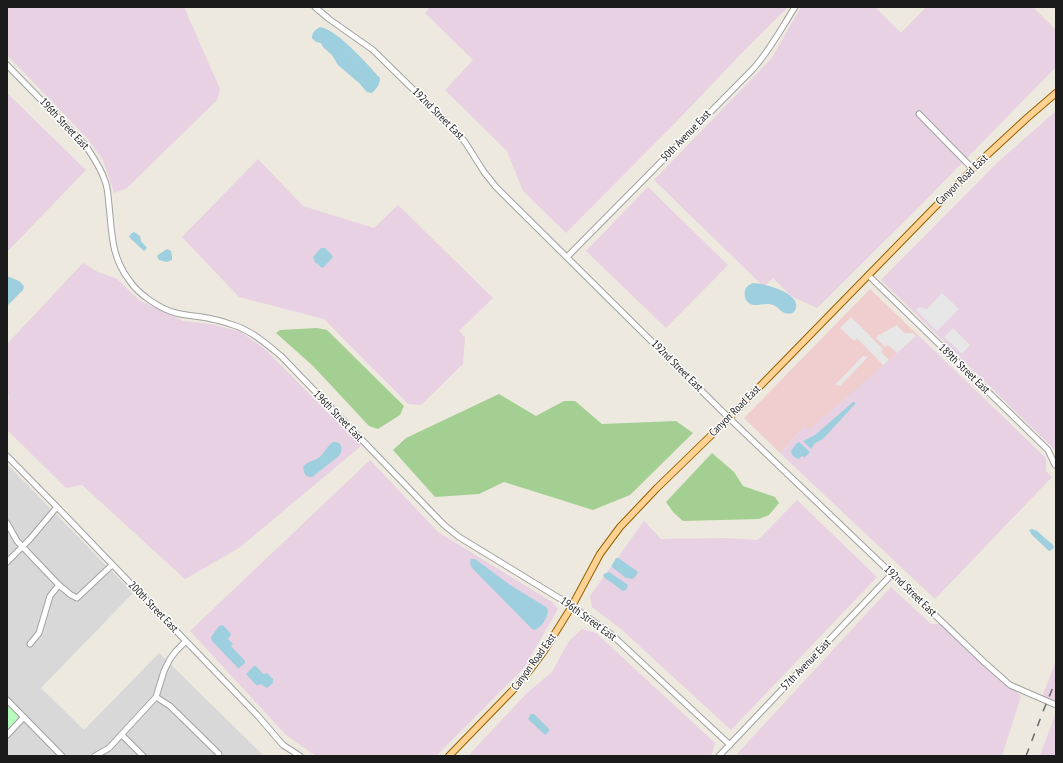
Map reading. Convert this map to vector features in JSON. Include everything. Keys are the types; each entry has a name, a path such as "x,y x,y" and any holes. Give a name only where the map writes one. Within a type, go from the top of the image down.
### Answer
{"main road":[{"name":"Canyon Road East","path":"449,756 513,690 529,671 572,606 600,554 620,527 657,488 729,418 973,168 1056,93"}],"street":[{"name":"192nd Street East","path":"315,7 329,19 373,50 465,142 484,172 496,187 729,418 984,662 1010,685 1056,705"},
{"name":"50th Avenue East","path":"567,257 764,57 795,7"},
{"name":"196th Street East","path":"7,65 86,146 96,160 105,181 112,238 118,262 129,281 141,294 174,313 213,319 231,324 247,330 263,340 281,356 444,525 459,537 572,606 611,634 730,745"},
{"path":"919,114 973,168"},
{"name":"189th Street East","path":"868,275 1048,450 1055,465"},
{"name":"200th Street East","path":"7,456 57,506 258,716 283,745 300,756"},
{"path":"7,562 23,547 57,506"},
{"path":"7,523 17,541 59,586 71,595 78,598 112,565"},
{"name":"57th Avenue East","path":"719,756 892,574"},
{"path":"30,644 39,633 50,596 59,586"},
{"path":"96,756 109,748 156,698 164,670 176,651 186,641"},
{"path":"156,698 170,706 219,755"},
{"path":"7,700 62,756"},
{"path":"7,735 24,717"},
{"path":"122,735 143,756"}],"shaded area":[{"path":"7,7 184,7 220,89 217,100 127,188 114,193 103,160 88,139 7,55"},
{"path":"430,7 787,7 566,233 523,191 507,151 445,90 473,60 425,13"},
{"path":"801,7 875,7 901,33 926,7 1033,7 1056,30 1056,67 919,207 817,308 791,296 773,278 764,287 654,180 771,59"},
{"path":"7,93 86,170 7,252"},
{"path":"1056,111 1056,451 881,280 998,162"},
{"path":"258,159 303,206 374,228 398,205 493,298 459,331 465,337 463,364 421,405 408,404 324,319 239,297 182,237"},
{"path":"648,187 728,265 666,328 586,251"},
{"path":"83,263 98,272 117,279 139,300 183,321 211,324 241,332 266,350 361,446 239,548 185,579 82,485 66,488 7,430 7,399 9,399 7,388 7,344"},
{"path":"870,289 918,335 810,430 805,426 780,453 744,418"},
{"path":"942,293 959,309 937,331 916,310 919,307 927,309"},
{"path":"851,317 883,349 881,352 889,360 883,365 857,338 854,341 840,328"},
{"path":"897,325 904,333 913,333 916,336 897,353 888,345 885,347 876,338"},
{"path":"953,328 970,345 962,354 944,337"},
{"path":"918,335 1046,458 1046,471 1052,477 935,599 780,453 805,426 810,429"},
{"path":"863,356 868,357 840,386 835,385"},
{"path":"370,460 438,532 552,602 558,609 524,668 436,756 316,756 286,735 190,631"},
{"path":"7,464 133,593 41,688 84,730 159,653 264,756 7,756"},
{"path":"797,500 877,577 731,730 621,629 592,607 590,596 644,521 661,539 726,538 758,540"},
{"path":"891,587 931,624 944,624 1021,696 1002,756 740,756 737,754"},
{"path":"582,629 596,633 715,743 712,754 710,756 468,756 527,693 552,672 569,641"},
{"path":"1056,661 1056,703 1042,697"},
{"path":"1056,712 1056,756 1040,756"}],"green space":[{"path":"317,328 327,330 404,406 400,415 378,429 369,426 313,366 276,333 280,330"},
{"path":"499,394 536,416 564,401 575,401 602,424 676,421 693,433 630,495 593,510 504,482 479,494 435,497 393,450 406,438"},
{"path":"712,453 734,472 743,486 775,497 779,503 769,515 759,519 683,521 673,512 666,502"},
{"path":"7,705 18,715 16,720 7,730"}],"water":[{"path":"320,27 335,34 380,78 379,85 372,93 367,92 338,65 332,55 323,47 321,43 316,42 312,38 314,31"},
{"path":"134,232 140,236 141,241 147,248 144,251 130,238 129,236"},
{"path":"321,248 325,248 333,257 322,268 315,262 313,257"},
{"path":"167,249 171,251 172,260 167,262 159,260 157,256"},
{"path":"7,276 19,281 24,286 23,290 7,306"},
{"path":"753,283 770,286 788,294 795,301 796,309 793,313 788,314 772,305 754,305 748,303 745,296 745,289"},
{"path":"853,402 855,402 855,404 823,439 815,443 811,449 803,441 815,435"},
{"path":"333,442 340,444 342,448 339,456 312,477 306,476 303,467 307,463 320,457"},
{"path":"799,442 810,452 804,458 803,456 799,459 792,454 791,451"},
{"path":"1032,529 1037,531 1053,545 1054,548 1049,551 1032,535 1029,530"},
{"path":"616,558 637,571 638,573 633,579 626,578 612,567"},
{"path":"471,559 475,559 510,585 546,607 548,610 547,616 540,627 535,630 532,629 473,569 470,563"},
{"path":"609,572 628,585 626,590 623,591 603,576"},
{"path":"223,625 231,634 228,639 233,644 231,646 245,661 245,663 239,668 212,641 211,637 219,626"},
{"path":"254,666 256,666 263,674 267,673 273,679 273,683 267,688 261,684 256,685 246,674"},
{"path":"531,714 534,714 550,730 545,735 528,719"}],"railway":[{"path":"1026,756 1056,680"}]}
